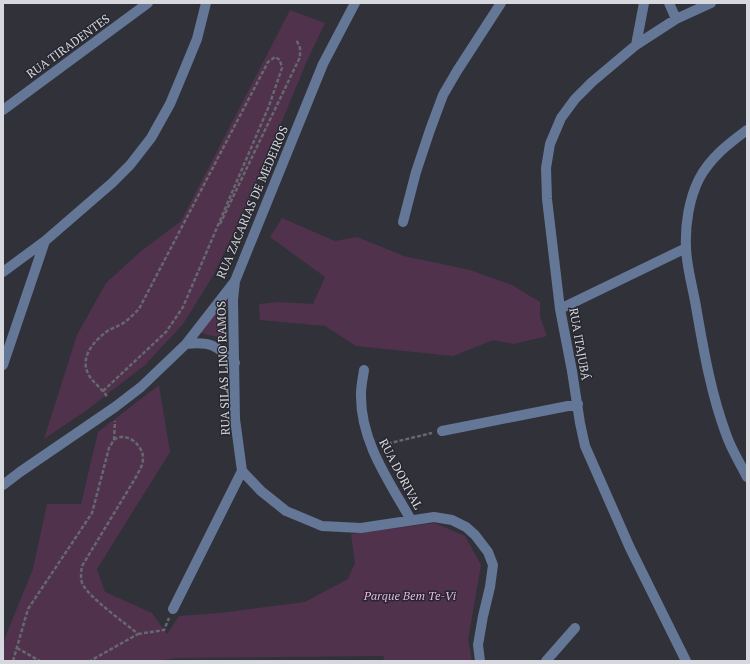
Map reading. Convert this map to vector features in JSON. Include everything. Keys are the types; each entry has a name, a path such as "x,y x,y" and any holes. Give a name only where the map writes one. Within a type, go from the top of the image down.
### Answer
{"street":[{"name":"RUA TIRADENTES","path":"3,110 148,3"},
{"path":"3,272 45,241 112,184 130,165 151,138 170,104 184,73 197,39 206,3"},
{"name":"RUA ZACARIAS DE MEDEIROS","path":"3,485 115,407 141,387 186,344 235,281 323,64 355,3"},
{"path":"403,222 416,172 443,96 457,71 501,3"},
{"path":"636,45 644,3"},
{"path":"669,3 676,19"},
{"name":"RUA ITAJUBÁ","path":"686,661 630,548 585,446 560,309 547,199 546,168 550,144 561,118 576,98 592,82 636,45 676,19 710,3"},
{"path":"747,130 729,143 710,162 699,180 691,200 687,225 686,248 703,346 715,400 726,435 747,477"},
{"path":"3,365 45,241"},
{"path":"560,309 686,248"},
{"name":"RUA SILAS LINO RAMOS","path":"235,281 233,300 235,419 242,471"},
{"path":"186,344 210,344 223,352 235,363"},
{"name":"RUA DORIVAL","path":"364,370 360,393 366,431 372,448 411,520"},
{"path":"442,431 578,404"},
{"path":"173,609 242,471 261,490 286,511 322,526 361,528 434,518 452,520 466,527 475,534 488,552 493,565 478,645 480,661"},
{"path":"3,475 20,472"},
{"path":"546,661 575,628"}],"path":[{"path":"203,260 268,106 282,68 280,60 275,57 268,62 139,309 125,322 107,332 96,341 89,350 85,360 86,368 89,376 103,391 166,332 183,307 203,260 300,57 300,48 296,39"},
{"path":"372,448 442,431"},
{"path":"13,661 28,609 92,513 109,448 114,440 125,437 135,441 142,450 144,457 142,464 136,477 82,566 81,574 83,584 95,598 138,634"},
{"path":"90,661 138,634 164,630 173,609"},
{"path":"17,648 40,661"}],"green space":[{"path":"290,10 325,23 306,63 250,199 214,274 183,324 145,365 87,410 44,439 77,335 106,283 140,252 181,221"},
{"path":"282,218 335,241 357,237 404,256 470,270 512,285 540,302 540,317 547,336 514,344 493,340 453,356 356,346 325,326 260,320 259,304 278,302 313,304 325,277 270,237"},
{"path":"228,298 225,339 201,333"},
{"name":"Parque Bem Te-Vi","path":"159,385 170,452 97,569 105,592 152,613 167,634 179,616 220,613 305,602 348,579 355,563 351,534 435,523 465,536 481,565 468,640 472,661 383,661 384,656 177,658 153,661 3,661 3,645 33,569 47,504 81,504 98,432"}]}
